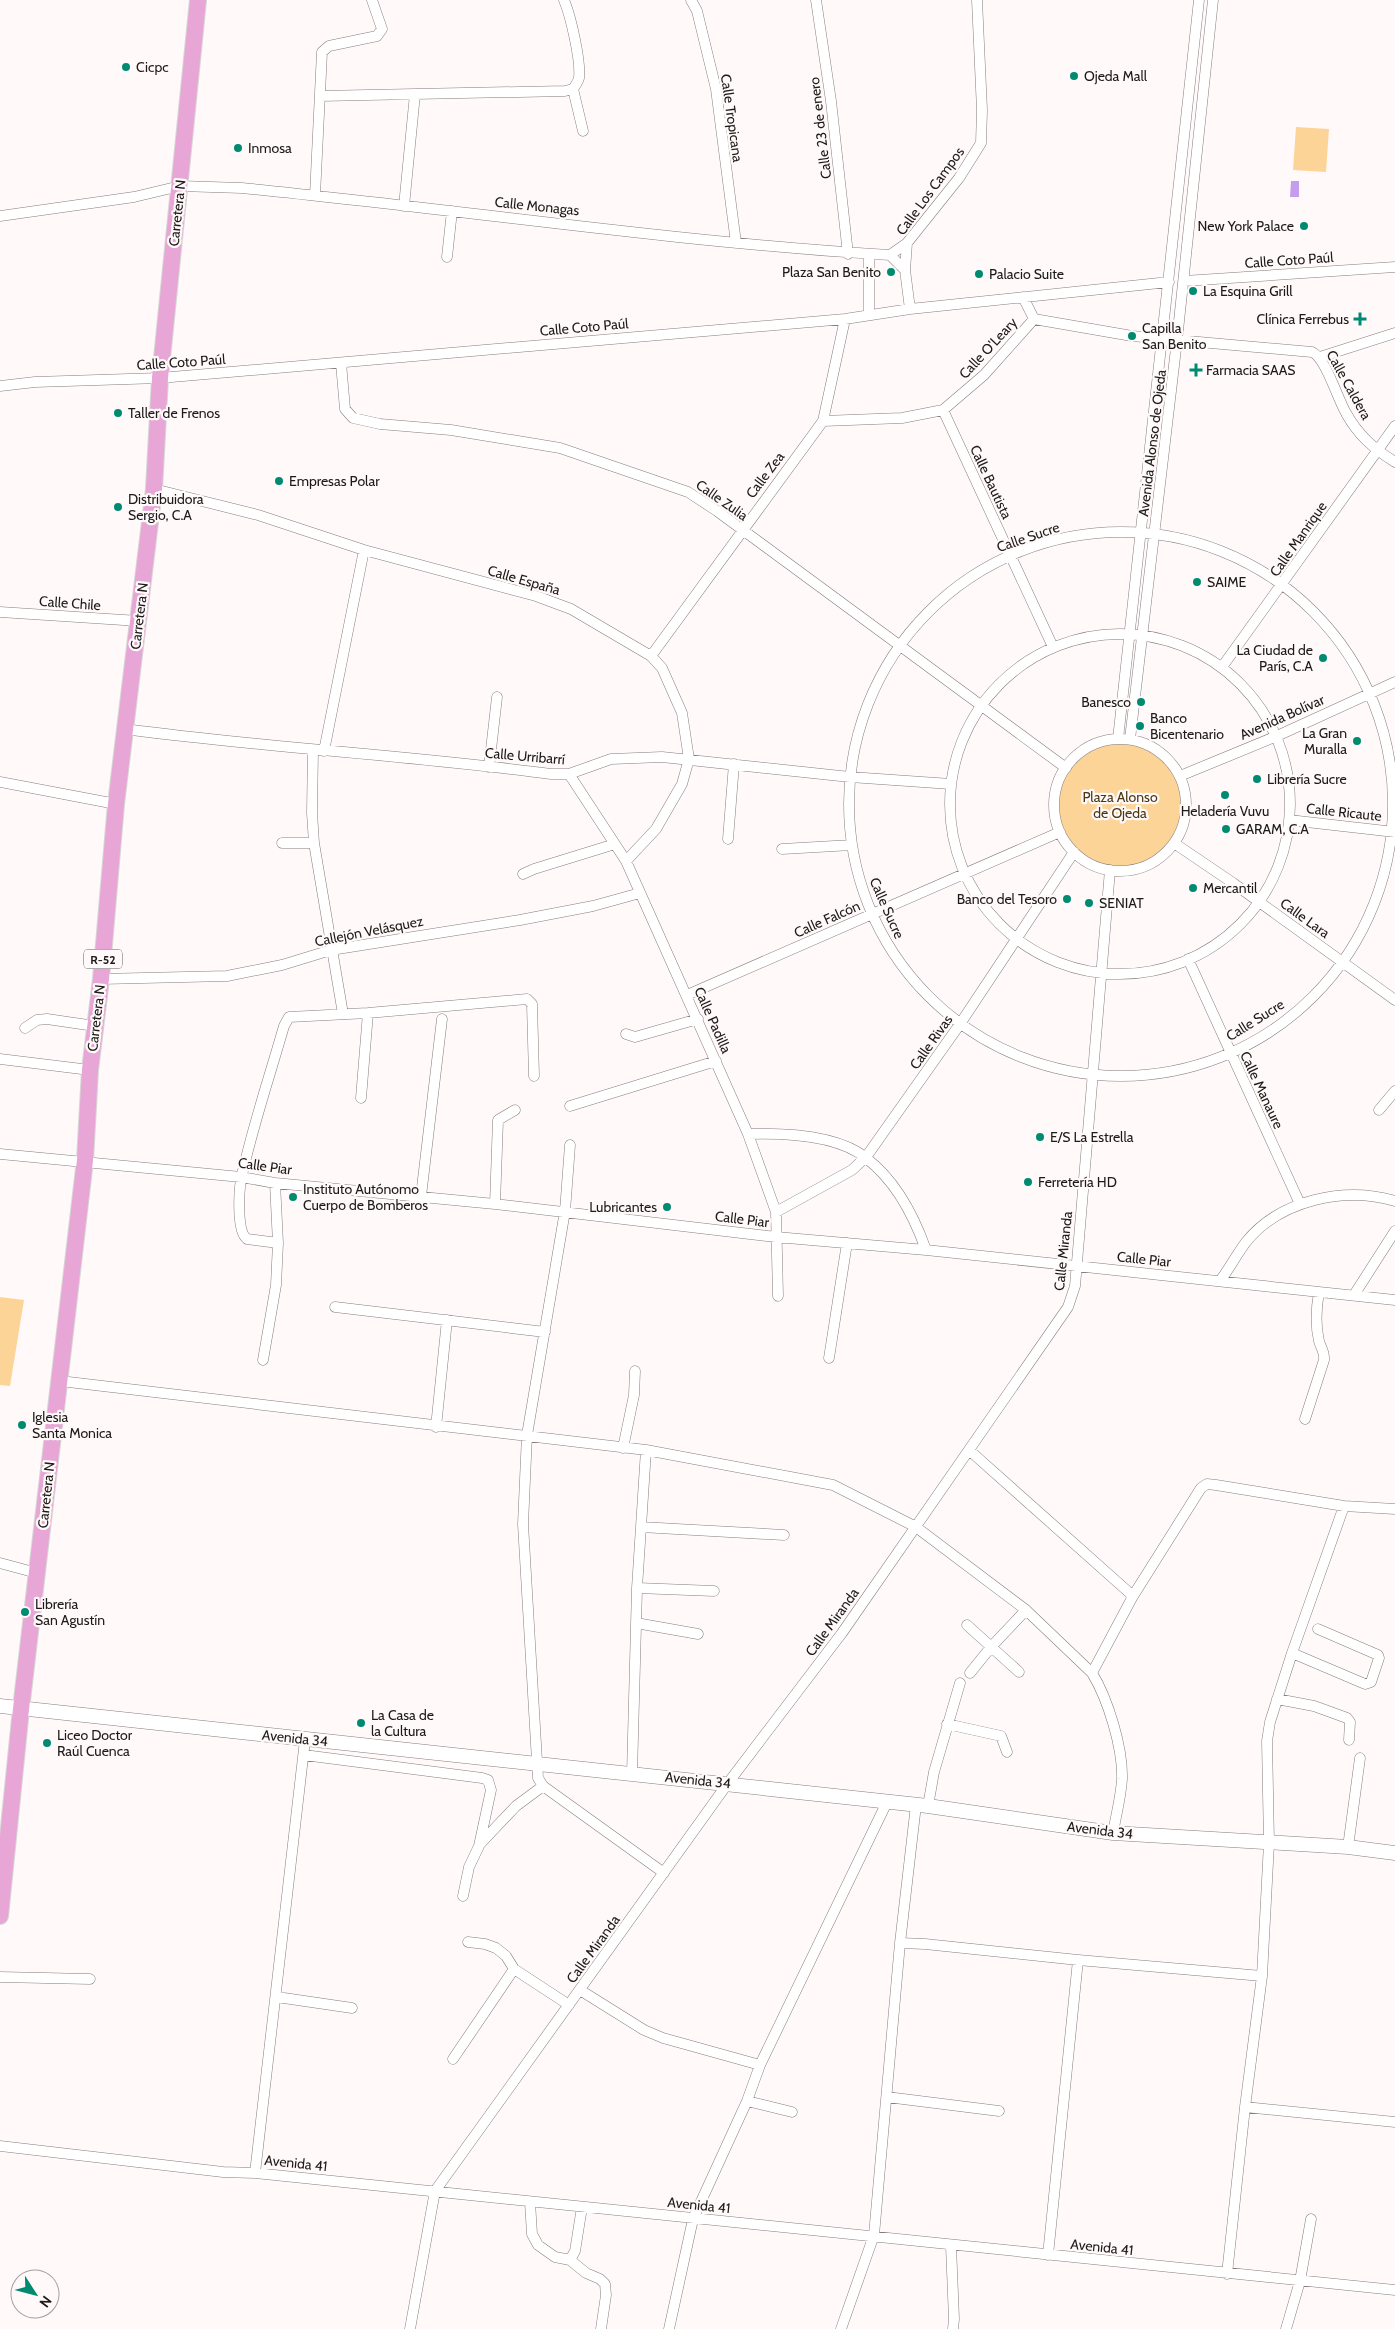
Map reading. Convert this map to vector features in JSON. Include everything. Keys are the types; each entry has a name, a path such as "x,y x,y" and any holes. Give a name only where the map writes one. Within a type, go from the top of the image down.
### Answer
{"main road":[{"name":"Carretera N","path":"0,1916 21,1709 85,1160 90,1070 101,979 116,804 154,489 160,378 198,0"}],"street":[{"path":"315,195 322,52 329,46 377,36 380,33 382,29 372,0"},
{"path":"564,0 570,14 579,79 573,89 583,131"},
{"name":"Calle Tropicana","path":"691,0 697,11 716,89 736,242"},
{"name":"Calle 23 de enero","path":"816,0 831,101 848,254"},
{"name":"Calle Los Campos","path":"910,310 905,270 907,244 959,178 981,143 982,100 977,0"},
{"name":"Avenida Alonso de Ojeda","path":"1118,739 1199,0"},
{"name":"Avenida Alonso de Ojeda","path":"1130,740 1184,281 1214,0"},
{"path":"320,96 565,91 573,89"},
{"path":"404,206 415,94"},
{"name":"Calle Monagas","path":"0,216 134,197 180,186 242,188 848,254 890,255"},
{"path":"447,257 452,211"},
{"path":"905,270 890,255 907,244"},
{"path":"869,254 869,315"},
{"name":"Calle Coto Paúl","path":"1184,281 1395,266"},
{"name":"Calle Coto Paúl","path":"0,386 35,382 160,378 845,319 1023,297 1169,282"},
{"path":"1023,297 1034,319"},
{"name":"Calle Zea","path":"651,656 741,530 823,421 845,319"},
{"name":"Calle O'Leary","path":"823,421 902,418 942,410 984,375 1034,319 1132,336 1177,340"},
{"path":"1320,357 1395,333"},
{"name":"Calle Caldera","path":"1177,340 1312,352 1320,357 1347,415 1367,442 1377,451 1395,462"},
{"name":"Calle Zulia","path":"341,363 344,409 353,418 380,424 451,430 560,448 688,492 1066,768"},
{"name":"Calle Bautista","path":"942,410 1053,647"},
{"name":"Calle Manrique","path":"1222,667 1395,426"},
{"name":"Calle España","path":"154,489 258,515 364,550 536,596 571,609 651,656 662,668 682,713 690,759 682,784 656,829 626,861"},
{"name":"Calle Sucre","path":"1109,532 1155,533 1200,543 1229,553 1257,567 1283,584 1313,610 1331,630 1351,657 1370,693 1382,725 1389,759 1393,832 1378,892 1365,922 1342,962 1314,994 1288,1017 1266,1033 1230,1052 1197,1065 1163,1072 1128,1076 1093,1075 1058,1069 1023,1059 990,1044 960,1024 929,998 902,967 872,914 859,880 852,845 849,800 850,777 859,731 883,673 900,646 923,618 950,593 980,572 1010,556 1044,543 1076,536 1109,532"},
{"path":"324,751 364,550"},
{"name":"Calle Chile","path":"0,612 139,621"},
{"path":"1129,633 1167,639 1190,648 1222,667 1254,698 1277,736 1288,778 1289,820 1279,863 1259,902 1229,934 1209,948 1188,959 1163,968 1137,973 1102,973 1065,965 1032,950 1016,940 986,910 964,874 952,830 951,784 961,742 982,705 1013,671 1053,647 1090,636 1129,633"},
{"name":"Avenida Bolívar","path":"1180,776 1277,736 1395,682"},
{"path":"489,766 497,696"},
{"name":"Calle Urribarrí","path":"125,729 205,740 569,774 611,759 662,757 850,777 951,784"},
{"path":"1118,739 1130,740 1140,742 1160,752 1175,767 1180,776 1186,799 1186,811 1182,828 1174,843 1164,854 1148,864 1125,871 1110,870 1091,864 1074,852 1060,832 1054,811 1054,799 1060,778 1078,754 1094,744 1118,739"},
{"path":"313,750 314,843 343,1014"},
{"path":"728,838 734,764"},
{"name":"Calle Padilla","path":"569,774 626,861 748,1134 776,1212 778,1296"},
{"path":"0,782 116,804"},
{"name":"Calle Ricaute","path":"1289,820 1393,832"},
{"name":"Calle Falcón","path":"687,995 1060,832"},
{"path":"282,843 314,843"},
{"name":"Calle Lara","path":"1174,843 1395,1000"},
{"path":"523,874 534,868 615,844"},
{"path":"782,849 852,845"},
{"name":"Calle Rivas","path":"776,1212 852,1170 866,1157 960,1024 1074,852"},
{"name":"Calle Miranda","path":"410,2329 435,2192 728,1783 842,1633 1068,1307 1073,1296 1076,1266 1110,870"},
{"name":"Callejón Velásquez","path":"101,979 227,976 282,965 331,950 520,920 593,906 640,892"},
{"name":"Calle Manaure","path":"1188,959 1300,1204"},
{"path":"278,1242 243,1236 239,1214 242,1177 284,1026 290,1018 527,999 532,1004 534,1076"},
{"path":"361,1098 368,1013"},
{"path":"25,1028 36,1020 47,1019 95,1026"},
{"path":"421,1196 442,1019"},
{"path":"626,1034 635,1037 698,1019"},
{"path":"0,1059 90,1070"},
{"path":"570,1106 716,1061"},
{"path":"1379,1110 1395,1091"},
{"path":"496,1204 498,1120 515,1110"},
{"path":"748,1134 795,1134 817,1138 847,1148 866,1157 901,1198 918,1228 926,1250"},
{"path":"570,1145 566,1212 527,1435 523,1524 536,1764 538,1778 544,1786 664,1873"},
{"name":"Calle Piar","path":"0,1154 85,1160 242,1177 275,1183 496,1204 776,1237 926,1250 1395,1300"},
{"path":"263,1360 276,1285 278,1242 275,1183"},
{"path":"1220,1281 1247,1242 1260,1229 1300,1204 1332,1196 1349,1195 1367,1195 1395,1201"},
{"path":"1354,1295 1395,1231"},
{"path":"829,1358 847,1243"},
{"path":"1305,1419 1324,1360 1325,1351 1320,1344 1315,1317 1319,1292"},
{"path":"335,1307 546,1332"},
{"path":"436,1427 447,1320"},
{"path":"623,1448 634,1395 635,1371"},
{"path":"60,1381 436,1427 527,1435 646,1450 833,1485 916,1527 1026,1610 1092,1673 1106,1698 1118,1748 1122,1779 1113,1832"},
{"path":"632,1774 637,1588 646,1450"},
{"path":"969,1450 1133,1596"},
{"path":"1092,1673 1133,1596 1193,1500 1201,1488 1207,1484 1344,1506 1395,1509"},
{"path":"1227,2274 1245,2107 1262,1976 1269,1842 1266,1741 1292,1653 1344,1506"},
{"path":"641,1527 784,1535"},
{"path":"0,1563 37,1573"},
{"path":"637,1588 714,1591"},
{"path":"970,1673 991,1646 1026,1610"},
{"path":"636,1624 698,1634"},
{"path":"967,1625 1019,1672"},
{"path":"1292,1653 1365,1684 1371,1682 1379,1658 1378,1654 1318,1629"},
{"path":"841,2329 874,2235 900,1943 922,1805 934,1772 960,1683"},
{"path":"1277,1700 1314,1706 1347,1718 1350,1722 1349,1740"},
{"name":"Avenida 34","path":"0,1706 305,1740 728,1783 922,1805 1113,1832 1348,1847 1395,1853"},
{"path":"948,1724 1001,1736 1007,1752"},
{"path":"255,2173 277,1997 305,1740"},
{"path":"304,1755 488,1780 491,1790 478,1846 469,1867 463,1896"},
{"path":"1348,1847 1360,1758"},
{"path":"478,1846 516,1806 544,1786"},
{"path":"669,2329 693,2219 747,2101 760,2065 887,1802"},
{"path":"468,1942 485,1944 496,1948 506,1956 514,1969 569,2005"},
{"path":"900,1943 1262,1976"},
{"path":"1048,2255 1078,1960"},
{"path":"453,2059 514,1969"},
{"path":"0,1977 90,1979"},
{"path":"580,1990 644,2030 663,2038 760,2065"},
{"path":"277,1997 352,2008"},
{"path":"887,2097 999,2111"},
{"path":"747,2101 792,2112"},
{"path":"1245,2107 1395,2122"},
{"name":"Avenida 41","path":"0,2146 223,2172 255,2173 693,2219 874,2235 951,2246 1395,2290"},
{"path":"530,2202 532,2234 538,2245 555,2257 570,2260 586,2273 605,2284 606,2295 601,2329"},
{"path":"570,2260 575,2251 582,2207"},
{"path":"1286,2329 1300,2281 1311,2219"},
{"path":"951,2246 953,2329"}],"green space":[{"path":"1296,127 1329,129 1326,172 1293,170"},
{"name":"Plaza Alonso de Ojeda","path":"1120,739 1133,740 1145,744 1167,758 1181,780 1185,792 1185,818 1181,830 1167,852 1145,866 1133,870 1120,871 1107,870 1095,866 1073,852 1059,830 1055,818 1054,805 1055,792 1059,780 1073,758 1095,744 1107,740"},
{"path":"0,1297 24,1300 10,1386 0,1385"}],"shaded area":[{"path":"1291,181 1299,181 1299,197 1290,197"}],"place":[{"name":"Cicpc","path":"126,67"},
{"name":"Ojeda Mall","path":"1074,76"},
{"name":"Inmosa","path":"238,148"},
{"name":"New York Palace","path":"1304,226"},
{"name":"Plaza San Benito","path":"891,272"},
{"name":"Palacio Suite","path":"979,274"},
{"name":"La Esquina Grill","path":"1193,291"},
{"name":"Clínica Ferrebus","path":"1360,319"},
{"name":"Capilla San Benito","path":"1132,336"},
{"name":"Farmacia SAAS","path":"1196,370"},
{"name":"Taller de Frenos","path":"118,413"},
{"name":"Empresas Polar","path":"279,481"},
{"name":"Distribuidora Sergio, C.A","path":"118,507"},
{"name":"SAIME","path":"1197,582"},
{"name":"La Ciudad de París, C.A","path":"1323,658"},
{"name":"Banesco","path":"1141,702"},
{"name":"Banco Bicentenario","path":"1140,726"},
{"name":"La Gran Muralla","path":"1357,741"},
{"name":"Librería Sucre","path":"1257,779"},
{"name":"Heladería Vuvu","path":"1225,795"},
{"name":"GARAM, C.A","path":"1226,829"},
{"name":"Mercantil","path":"1193,888"},
{"name":"Banco del Tesoro","path":"1067,899"},
{"name":"SENIAT","path":"1089,903"},
{"name":"E/S La Estrella","path":"1040,1137"},
{"name":"Ferretería HD","path":"1028,1182"},
{"name":"Instituto Autónomo Cuerpo de Bomberos","path":"293,1197"},
{"name":"Lubricantes","path":"667,1207"},
{"name":"Iglesia Santa Monica","path":"22,1425"},
{"name":"Librería San Agustín","path":"25,1612"},
{"name":"La Casa de la Cultura","path":"361,1723"},
{"name":"Liceo Doctor Raúl Cuenca","path":"47,1743"}]}
